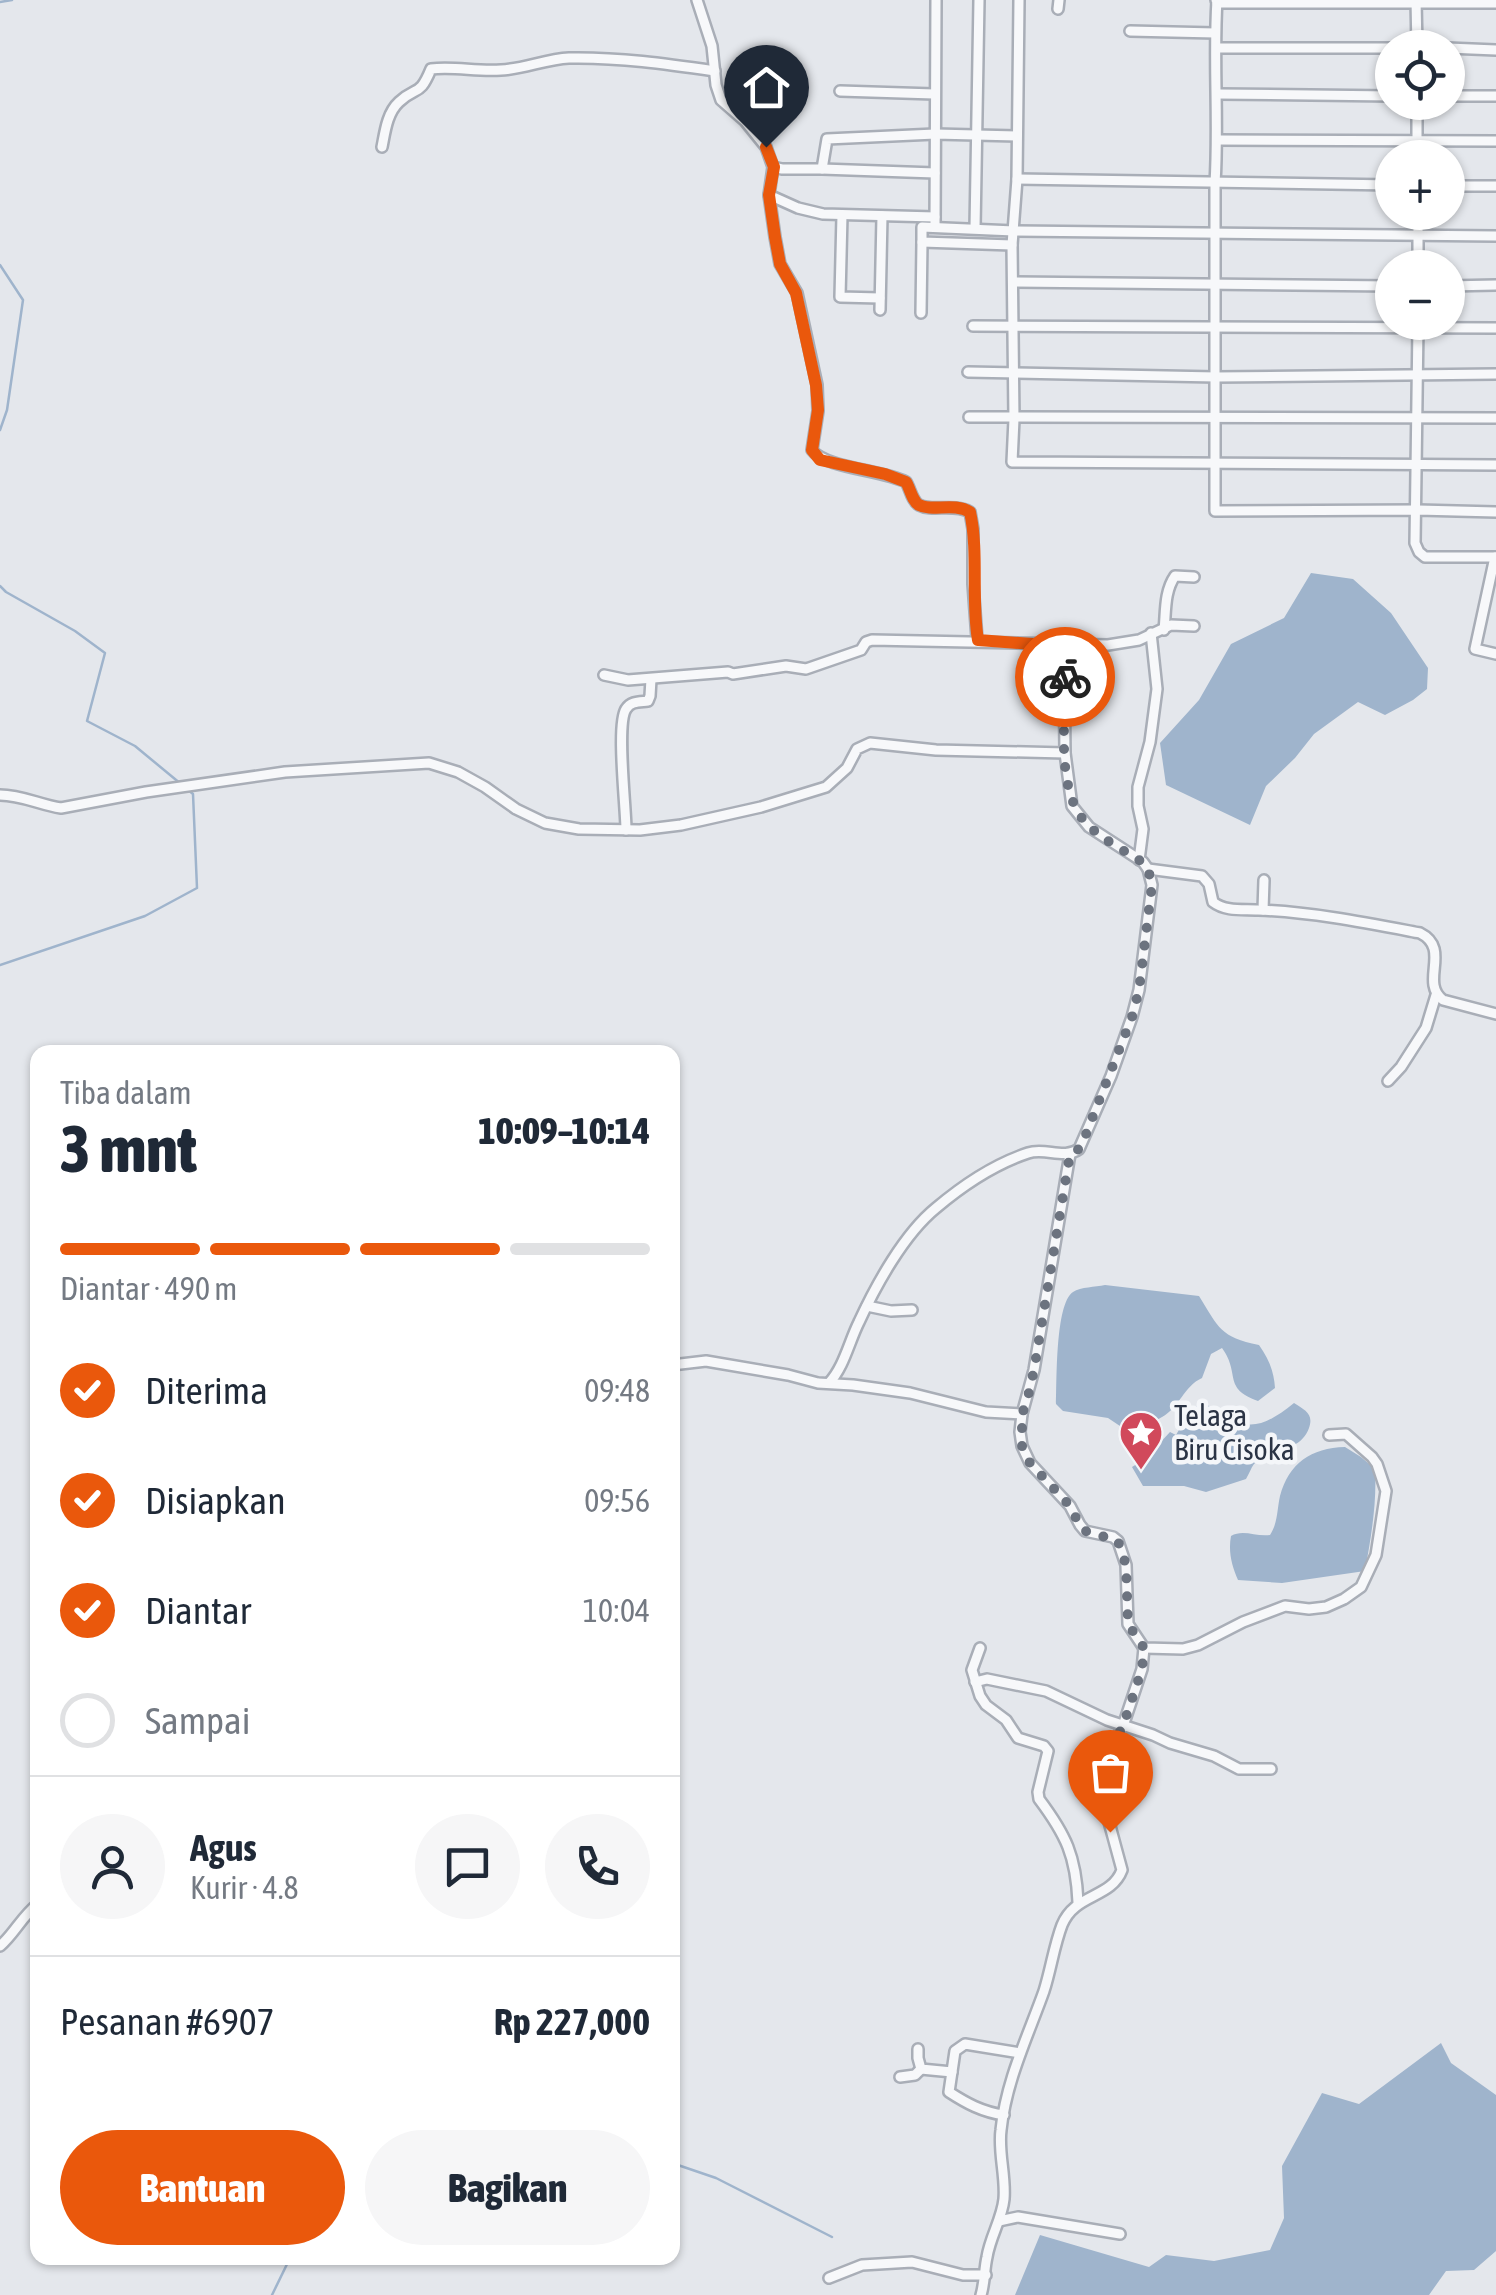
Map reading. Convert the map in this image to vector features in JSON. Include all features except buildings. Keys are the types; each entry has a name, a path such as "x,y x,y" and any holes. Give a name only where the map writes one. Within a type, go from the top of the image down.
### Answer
{"street":[{"path":"697,0 712,46 721,100 766,147 774,167 769,195 780,264 796,293 816,385 818,410 812,450 820,460 906,482 914,501 920,505 959,507 970,512 976,630 980,642"},
{"path":"935,222 936,0"},
{"path":"975,228 979,0"},
{"path":"1018,0 1012,462 1496,465"},
{"path":"1416,1 1417,30"},
{"path":"1496,3 1216,2 1215,33 1215,512 1496,512"},
{"path":"1130,31 1215,33"},
{"path":"1218,48 1375,48"},
{"path":"1465,49 1496,50"},
{"path":"382,147 387,123 397,103 423,88 431,69 517,69 564,58 715,70"},
{"path":"840,91 934,94"},
{"path":"1218,94 1375,96"},
{"path":"1465,96 1496,96"},
{"path":"1417,120 1417,140"},
{"path":"822,169 827,139 935,134 1017,136"},
{"path":"1218,140 1375,140"},
{"path":"1465,141 1496,142"},
{"path":"774,167 935,172"},
{"path":"1017,179 1375,186"},
{"path":"1465,186 1496,186"},
{"path":"769,195 823,214 882,216 975,228 1496,236"},
{"path":"842,215 840,297 880,298"},
{"path":"880,310 882,216"},
{"path":"921,313 922,226 935,222"},
{"path":"1418,230 1418,250"},
{"path":"922,242 1012,245"},
{"path":"1012,282 1375,286"},
{"path":"1465,286 1496,285"},
{"path":"973,326 1375,325"},
{"path":"1465,327 1496,328"},
{"path":"1418,340 1416,542 1425,557 1496,557 1474,649 1496,654"},
{"path":"968,372 1216,377 1496,374"},
{"path":"970,417 1496,418"},
{"path":"1164,630 1172,580 1176,576 1194,577"},
{"path":"604,675 628,680 734,674 786,666 806,669 861,650 872,640 1108,644 1139,640 1172,625 1194,626"},
{"path":"1139,860 1143,829 1138,788 1150,742 1157,688 1151,633"},
{"path":"828,1383 836,1375 867,1306 912,1234 936,1208 973,1181 1032,1151 1070,1154 1079,1149 1132,1017 1152,885 1148,869 1139,860 1089,827 1075,810 1065,753 1061,646"},
{"path":"626,830 620,740 623,712 632,703 648,701 651,678"},
{"path":"0,794 61,808 285,772 428,763 458,772 545,823 579,829 626,830 681,826 826,787 847,768 858,749 870,743 936,750 1065,753"},
{"path":"1148,869 1202,876 1209,884 1213,902 1220,907 1349,920 1429,937 1434,944 1436,995 1426,1028 1388,1081"},
{"path":"1263,910 1264,880"},
{"path":"1436,995 1496,1014"},
{"path":"981,2295 1004,2198 1000,2132 1020,2052 1044,1990 1062,1924 1078,1902 1109,1887 1122,1870 1106,1811 1113,1745 1142,1669 1144,1648 1128,1624 1122,1549 1113,1538 1080,1526 1070,1506 1030,1463 1022,1446 1022,1414 1034,1370 1070,1154"},
{"path":"867,1306 912,1310"},
{"path":"680,1364 706,1361 818,1383 910,1393 986,1412 1022,1414"},
{"path":"1144,1648 1198,1646 1243,1622 1285,1606 1326,1607 1361,1587 1376,1556 1386,1491 1372,1456 1346,1434 1329,1435"},
{"path":"980,1648 972,1670 986,1705 1006,1720 1014,1734 1047,1748 1039,1799 1069,1843 1078,1902"},
{"path":"976,1682 987,1679 1046,1691 1123,1726 1214,1756 1239,1769 1271,1769"},
{"path":"0,1946 30,1910"},
{"path":"1004,2115 976,2108 949,2092 955,2051 965,2044 1020,2052"},
{"path":"918,2049 921,2069"},
{"path":"921,2069 952,2072"},
{"path":"900,2077 915,2075 921,2069"},
{"path":"998,2221 1018,2217 1120,2234"},
{"path":"829,2278 862,2265 912,2262 962,2274 986,2275"}],"water":[{"path":"1311,573 1353,579 1391,613 1428,668 1427,689 1385,715 1358,702 1314,734 1266,786 1250,825 1166,785 1160,743 1199,700 1231,644 1284,618"},
{"name":"Telaga Biru Cisoka","path":"1105,1285 1199,1296 1222,1330 1259,1345 1266,1355 1275,1388 1258,1401 1240,1391 1222,1348 1211,1354 1202,1378 1168,1413 1153,1421 1123,1428 1108,1418 1063,1411 1056,1404 1058,1344 1067,1299 1073,1292"},
{"name":"Telaga Biru Cisoka","path":"1294,1403 1309,1416 1305,1436 1254,1464 1246,1479 1206,1492 1184,1486 1143,1486 1132,1467 1170,1432 1176,1435 1192,1407 1206,1404 1231,1419 1251,1424 1270,1419"},
{"path":"1345,1447 1375,1469 1365,1571 1282,1583 1238,1580 1231,1559 1231,1536 1270,1535 1284,1484 1296,1466 1322,1450"},
{"path":"1441,2043 1451,2063 1496,2095 1496,2251 1474,2270 1446,2271 1429,2295 1015,2295 1040,2235 1149,2267 1166,2255 1214,2261 1270,2250 1284,2218 1282,2166 1322,2093 1359,2104"}],"waterway":[{"path":"0,2 12,0"},
{"path":"0,265 23,300 7,410 0,430"},
{"path":"0,586 105,653 87,721 135,746 181,784"},
{"path":"0,965 145,916 197,888 193,794 187,789"},
{"path":"680,2166 716,2178 832,2237"},
{"path":"272,2295 287,2265"}],"way so far":[{"path":"1065,677 1065,753 1072,806 1089,827 1142,862 1152,885 1132,1017 1086,1134 1079,1149 1070,1154 1047,1299 1020,1432 1030,1463 1070,1506 1080,1526 1118,1541 1126,1565 1128,1624 1144,1648 1142,1669 1113,1745 1106,1811 1110,1832"}],"place":[{"name":"Telaga Biru Cisoka","path":"1141,1471"}],"route":[{"path":"766,147 774,167 769,195 780,264 796,293 816,385 818,410 812,450 815,456 894,476 906,482 914,501 920,505 959,507 970,512 978,640 1061,646 1065,677"}]}
